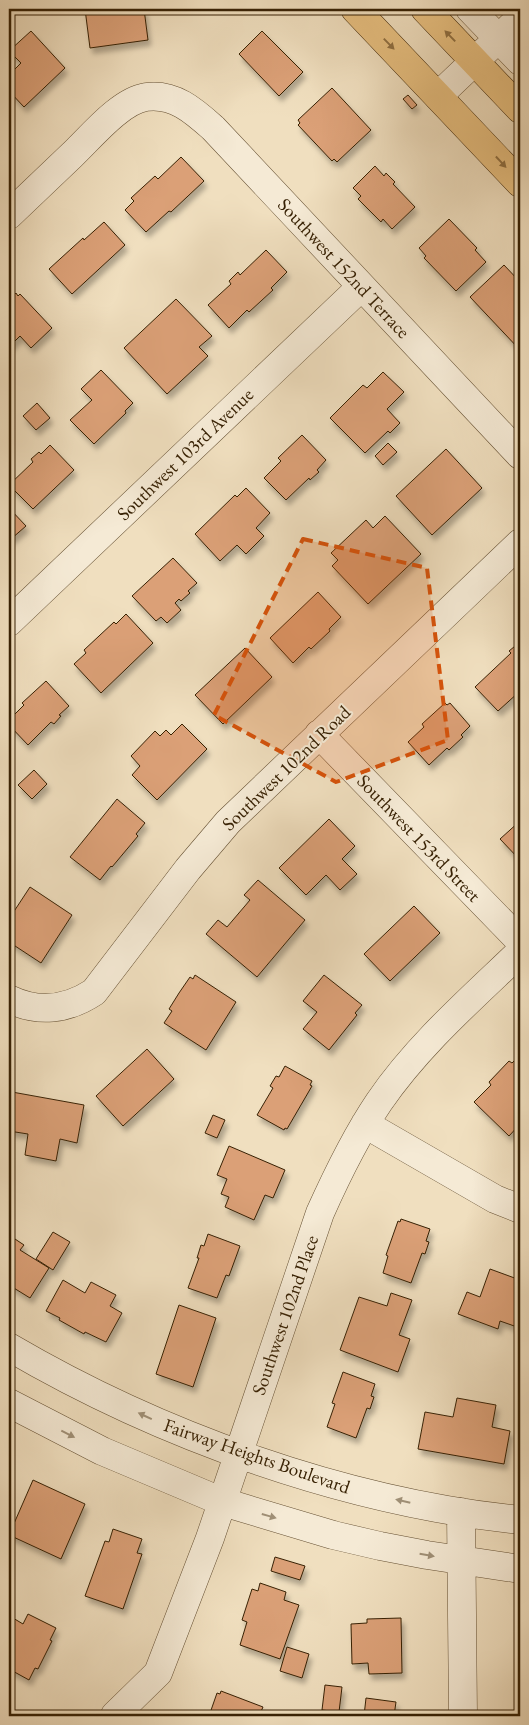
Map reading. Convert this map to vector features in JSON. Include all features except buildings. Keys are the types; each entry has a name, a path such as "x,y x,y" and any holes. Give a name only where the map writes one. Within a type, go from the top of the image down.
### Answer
{"main road":[{"path":"355,9 520,183"},
{"path":"425,9 520,109"}],"street":[{"path":"470,9 520,61"},
{"path":"438,96 520,18"},
{"name":"Southwest 152nd Terrace","path":"9,216 120,110 140,99 157,97 170,99 186,105 213,128 520,455"},
{"name":"Southwest 103rd Avenue","path":"9,622 361,287"},
{"name":"Southwest 102nd Road","path":"9,999 27,1006 56,1008 68,1006 86,998 101,985 188,869 228,822 520,543"},
{"name":"Southwest 153rd Street","path":"319,734 520,941"},
{"name":"Southwest 102nd Place","path":"115,1715 158,1673 223,1502 320,1213 334,1181 365,1124 393,1083 453,1016 520,952"},
{"path":"365,1124 496,1199 520,1210"},
{"name":"Fairway Heights Boulevard","path":"9,1347 72,1383 142,1415 239,1453 367,1492 461,1512 520,1520"},
{"path":"9,1403 102,1451 223,1502 333,1535 417,1554 520,1569"},
{"path":"461,1512 463,1716"}],"highlighted area":[{"path":"303,539 427,568 448,740 336,782 214,715"}]}
